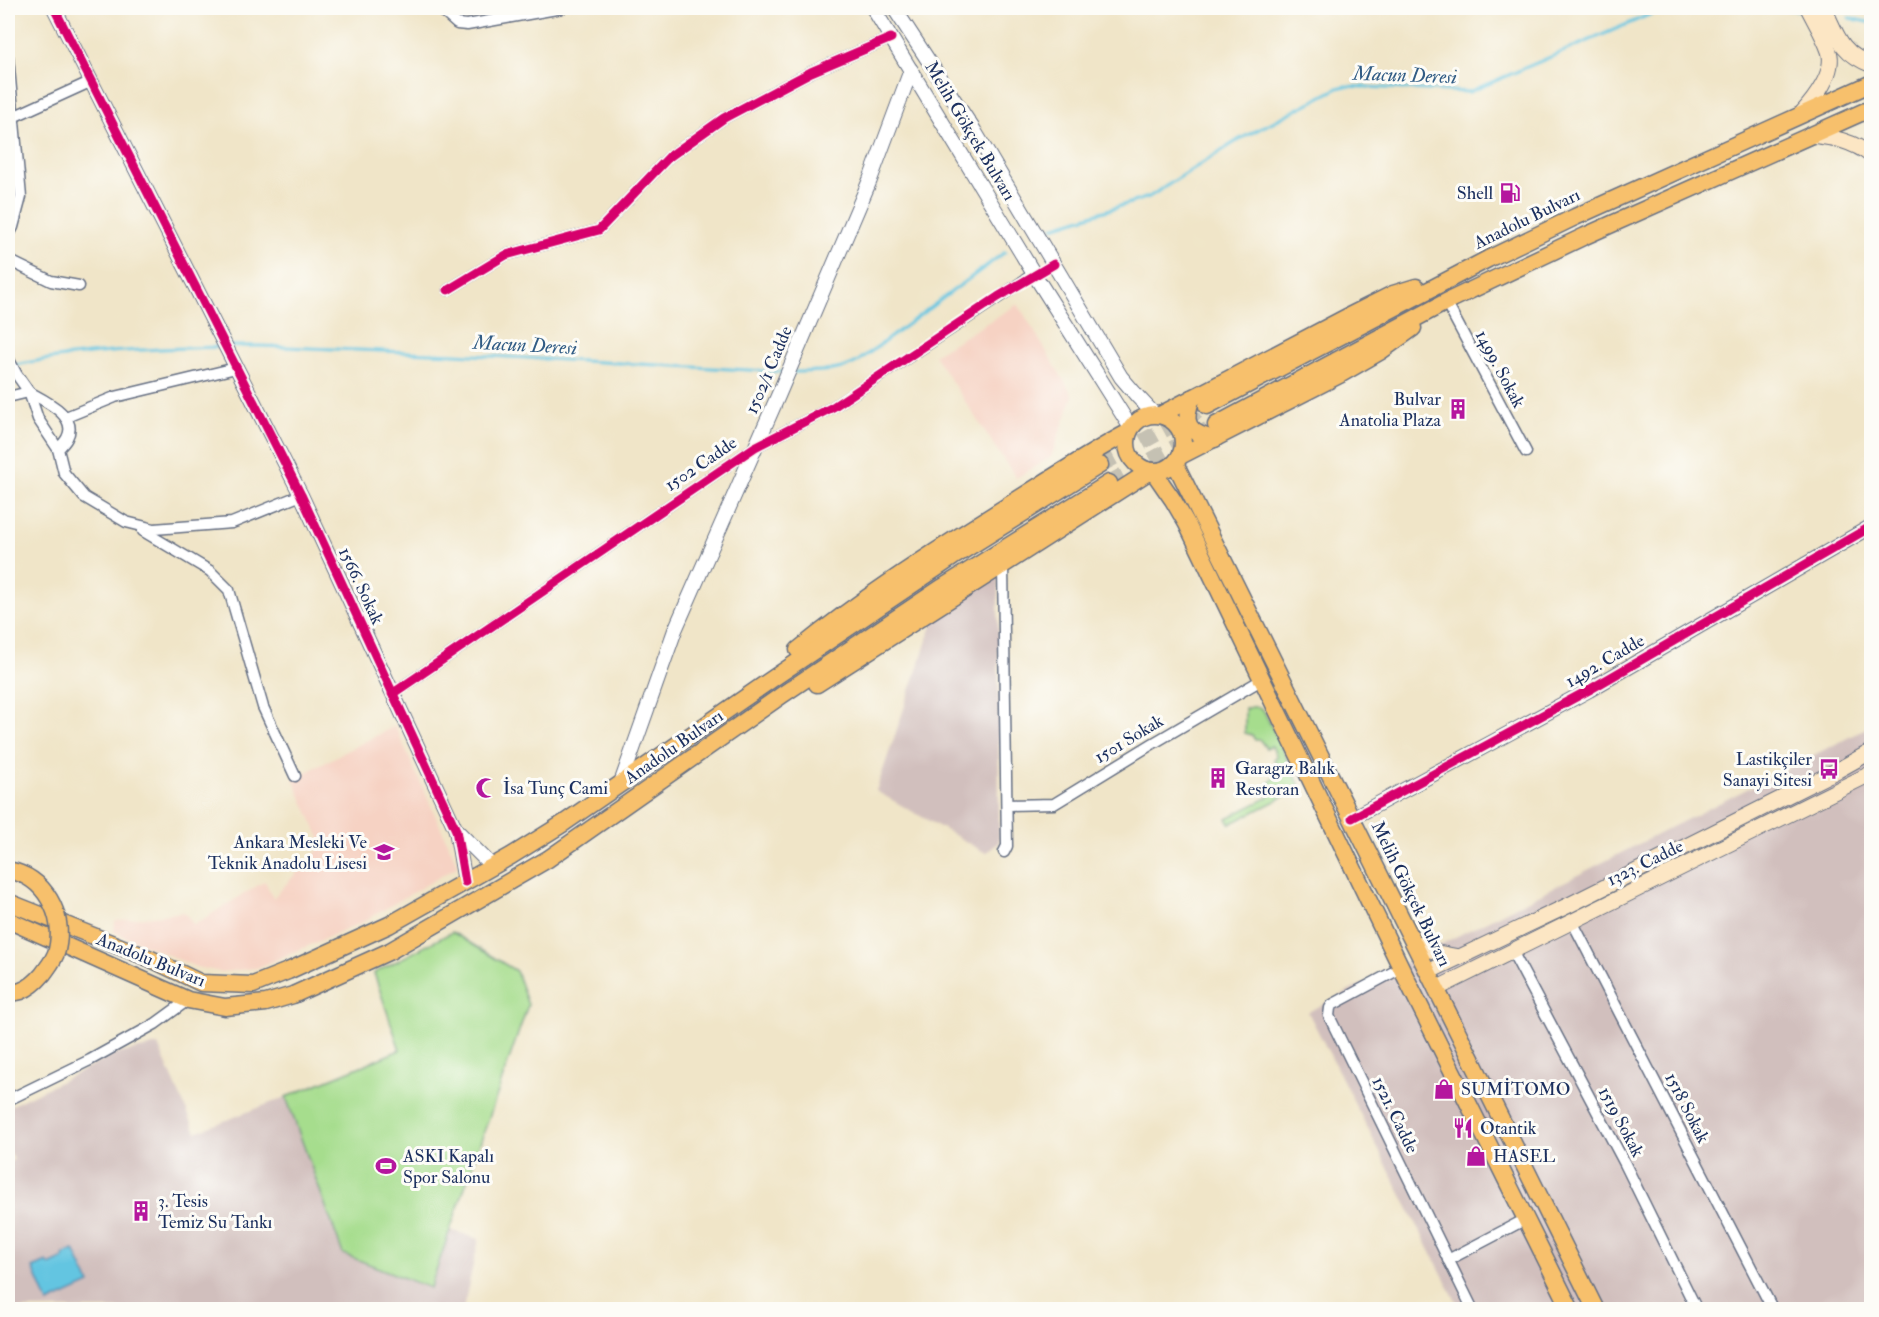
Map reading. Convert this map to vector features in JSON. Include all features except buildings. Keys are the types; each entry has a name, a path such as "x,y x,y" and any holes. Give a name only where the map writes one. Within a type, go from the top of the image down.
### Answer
{"main road":[{"path":"1816,9 1842,47 1855,57 1872,65"},
{"path":"1800,115 1820,92 1830,53 1816,9"},
{"name":"Anadolu Bulvarı","path":"1158,415 1200,402 1393,294 1462,272 1575,217 1872,83"},
{"path":"1177,460 1183,439 1175,423 1158,415 1146,416 1137,421 1130,430 1128,448 1130,456 1142,468 1161,471 1177,460 1215,432 1442,303 1585,236 1872,108"},
{"path":"1809,135 1844,140 1872,156"},
{"path":"1200,402 1187,411 1187,423 1193,432 1203,437 1215,432"},
{"name":"Anadolu Bulvarı","path":"8,902 151,959 201,983 253,985 288,971 389,925 493,867 564,823 756,690 791,656 830,624 927,557 1099,457 1130,430"},
{"path":"757,712 800,694 1003,565 1126,479 1124,462 1117,454 1109,450 1099,457"},
{"name":"Melih Gökçek Bulvarı","path":"1177,460 1596,1310"},
{"path":"1112,488 1151,471"},
{"path":"1151,471 1188,524 1416,999 1571,1310"},
{"name":"Anadolu Bulvarı","path":"8,920 188,1000 225,1007 266,1003 293,995 390,951 548,859 757,712 982,561 1112,488"},
{"path":"1405,975 1428,972 1569,905 1872,751"},
{"path":"1847,765 1855,781"},
{"name":"1323. Cadde","path":"1436,989 1872,773"},
{"path":"8,870 20,872 46,891 55,909 58,931 57,951 39,978 22,990 8,993"},
{"path":"1414,943 1438,953 1459,957"},
{"path":"1416,999 1436,989"}],"street":[{"name":"1566. Sokak","path":"54,8 301,495 456,830"},
{"path":"440,8 457,24 467,25 562,8"},
{"name":"Melih Gökçek Bulvarı","path":"873,8 1130,430"},
{"name":"Melih Gökçek Bulvarı","path":"894,8 975,132 1121,377 1138,398 1158,415"},
{"path":"448,290 506,255 598,231 669,157 724,118 811,72 891,38"},
{"path":"8,57 21,197 13,227 8,236"},
{"name":"1502/1 Cadde","path":"621,783 675,630 870,180 911,70"},
{"path":"12,117 92,81"},
{"path":"8,260 51,281 79,286"},
{"path":"1034,274 1054,264"},
{"name":"1502 Cadde","path":"392,694 755,447 833,407 1034,274"},
{"name":"1499. Sokak","path":"1442,303 1526,452"},
{"path":"8,358 29,392 38,419 58,449 64,474 84,497 210,571 229,590 263,707 295,776"},
{"path":"66,417 115,397 233,364"},
{"path":"8,397 29,392 49,403 66,417 70,428 67,439 58,449"},
{"path":"126,522 154,529 232,523 301,495"},
{"name":"1492. Cadde","path":"1352,818 1589,690 1872,526"},
{"path":"1003,565 1007,805 1007,846 1004,852"},
{"name":"1501 Sokak","path":"1007,805 1054,804 1263,679"},
{"path":"456,830 493,867"},
{"path":"456,830 465,882"},
{"name":"1518 Sokak","path":"1572,921 1773,1309"},
{"name":"1519 Sokak","path":"1512,951 1625,1164 1697,1310"},
{"name":"1521. Cadde","path":"1405,975 1332,1005 1329,1016 1473,1310"},
{"path":"8,1100 90,1060 155,1024 188,1000"},
{"path":"1448,1260 1526,1219"}],"shaded area":[{"path":"1018,304 1073,396 1051,457 1016,478 934,355"},
{"path":"998,574 999,842 986,853 876,791 936,614"},
{"name":"Ankara Mesleki Ve Teknik Anadolu Lisesi","path":"395,726 458,866 361,923 257,968 221,972 196,967 114,932 115,921 184,912 194,925 265,881 273,898 323,845 293,779"},
{"path":"1871,726 1871,1309 1460,1309 1308,1012"},
{"path":"158,1045 196,1132 286,1097 343,1254 430,1288 450,1230 479,1239 463,1309 8,1309 8,1164 14,1159 8,1149 8,1107 117,1054"}],"green space":[{"path":"1259,707 1264,711 1301,788 1230,824 1227,818 1269,797 1271,792 1267,784 1276,773 1277,767 1274,759 1277,757 1272,746 1266,748 1260,740 1255,740 1252,735 1245,733 1245,709"},
{"path":"452,932 516,971 528,1005 430,1288 343,1254 286,1097 400,1050 374,973"}],"water":[{"path":"74,1250 90,1284 48,1303 33,1268 47,1262 49,1265"}],"waterway":[{"name":"Macun Deresi","path":"1053,227 1149,197 1240,139 1338,88 1345,86 1469,92 1665,8"},
{"name":"Macun Deresi","path":"1777,8 1797,10"},
{"name":"Macun Deresi","path":"1849,18 1872,23"},
{"name":"Macun Deresi","path":"793,372 834,370 857,362 1005,252"},
{"name":"Macun Deresi","path":"230,346 455,354 784,372"},
{"name":"Macun Deresi","path":"15,365 92,354 220,347"}],"tunnel":[{"path":"1100,465 1207,406"},
{"path":"1109,483 1209,429"}],"cycle path":[{"path":"54,8 301,495 456,830 465,882"},
{"path":"448,290 506,255 599,230 669,157 724,118 811,72 891,38"},
{"path":"392,694 755,447 833,407 998,297 1054,264"},
{"path":"1352,818 1589,690 1872,526"}],"place":[{"name":"Shell","path":"1510,193"},
{"name":"Bulvar Anatolia Plaza","path":"1458,409"},
{"name":"Lastikçiler Sanayi Sitesi","path":"1829,769"},
{"name":"Garagız Balık Restoran","path":"1218,778"},
{"name":"İsa Tunç Cami","path":"486,788"},
{"name":"Ankara Mesleki Ve Teknik Anadolu Lisesi","path":"384,852"},
{"name":"SUMİTOMO","path":"1444,1089"},
{"name":"Otantik","path":"1463,1128"},
{"name":"HASEL","path":"1476,1156"},
{"name":"ASKI Kapalı Spor Salonu","path":"386,1166"},
{"name":"3. Tesis Temiz Su Tankı","path":"141,1211"}]}
